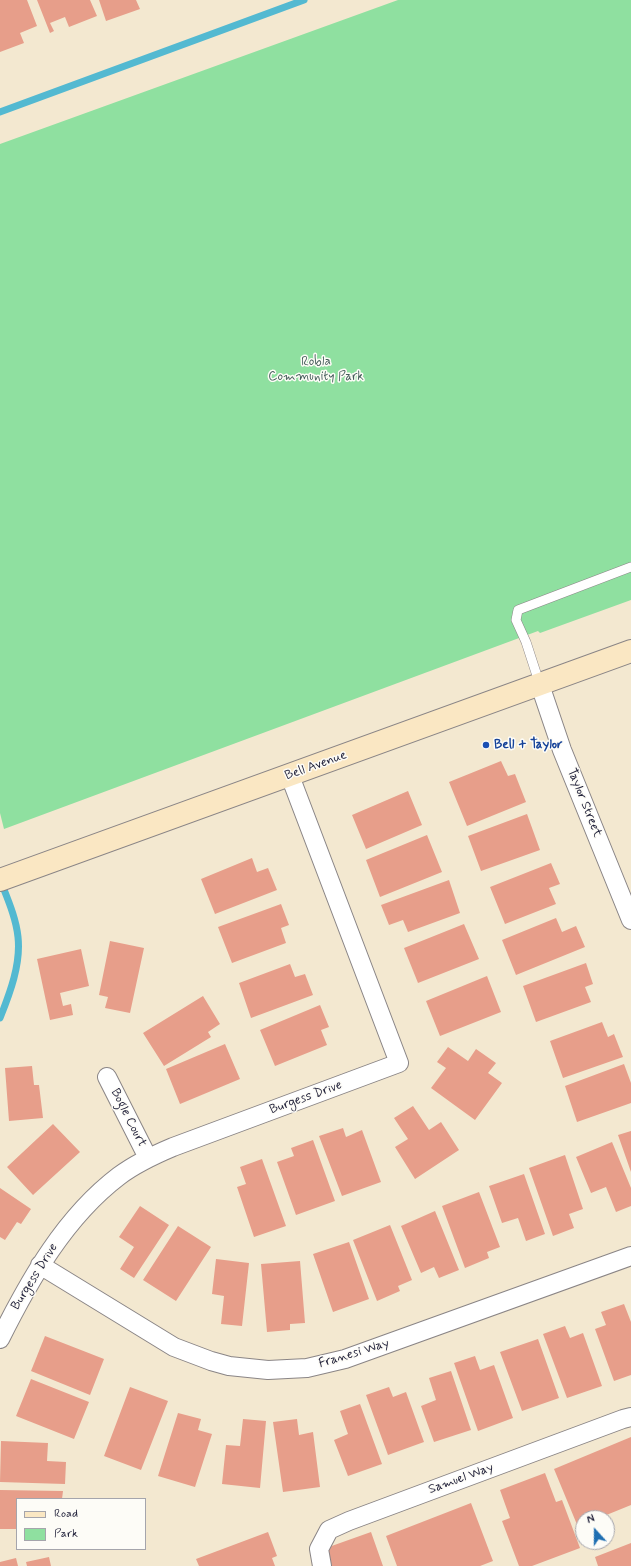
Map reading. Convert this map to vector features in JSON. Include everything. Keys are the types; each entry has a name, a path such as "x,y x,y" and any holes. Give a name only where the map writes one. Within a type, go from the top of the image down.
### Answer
{"main road":[{"name":"Bell Avenue","path":"0,880 631,651"}],"street":[{"name":"Taylor Street","path":"540,685 565,757 631,920"},
{"name":"Burgess Drive","path":"0,1339 40,1265 70,1224 96,1195 120,1175 148,1158 180,1145 399,1063 290,776"},
{"name":"Bogle Court","path":"107,1077 148,1158"},
{"name":"Franesi Way","path":"40,1265 174,1347 229,1366 268,1370 307,1368 345,1359 631,1256"},
{"name":"Samuel Way","path":"322,1566 319,1549 329,1530 631,1417"}],"lane":[{"path":"540,685 526,642 516,620 518,610 631,567"}],"green space":[{"name":"Robla Community Park","path":"398,0 631,0 631,600 540,633 538,631 4,829 0,813 0,144"}],"building":[{"path":"0,0 27,0 37,26 20,33 24,43 0,52"},
{"path":"37,0 90,0 97,16 69,27 65,17 50,23 54,31 50,33"},
{"path":"99,0 136,0 140,9 106,21"},
{"path":"501,761 508,776 515,774 526,802 467,826 449,782"},
{"path":"408,791 422,825 366,849 352,815"},
{"path":"527,814 540,850 481,871 468,836"},
{"path":"427,835 442,872 380,897 366,860"},
{"path":"252,858 257,872 268,868 277,890 215,914 201,879"},
{"path":"551,863 560,884 549,888 556,904 505,924 490,887"},
{"path":"449,880 460,913 408,932 403,920 389,925 381,905"},
{"path":"281,904 289,925 281,928 286,943 232,963 218,927"},
{"path":"556,918 562,932 576,926 585,947 516,975 502,940"},
{"path":"464,924 479,959 418,983 404,948"},
{"path":"110,941 144,948 130,1013 105,1008 108,997 99,995"},
{"path":"81,949 89,986 60,993 63,1006 71,1004 73,1015 50,1020 37,959"},
{"path":"586,963 593,984 585,987 591,1002 536,1022 523,986"},
{"path":"290,964 295,977 305,974 313,995 251,1018 239,983"},
{"path":"487,976 501,1012 440,1036 426,1001"},
{"path":"203,996 220,1024 208,1032 211,1037 164,1066 143,1033"},
{"path":"320,1005 329,1027 321,1030 327,1045 275,1066 260,1030"},
{"path":"602,1022 608,1037 614,1034 623,1057 563,1078 550,1041"},
{"path":"225,1044 240,1079 180,1104 166,1069"},
{"path":"448,1047 468,1061 476,1049 496,1063 488,1073 502,1083 475,1120 431,1088 446,1068 437,1062"},
{"path":"624,1064 631,1083 631,1103 577,1122 565,1086"},
{"path":"32,1066 34,1085 39,1085 43,1118 9,1121 5,1068"},
{"path":"413,1106 429,1130 441,1122 459,1150 415,1179 395,1147 408,1139 394,1118"},
{"path":"53,1124 80,1152 33,1195 7,1167"},
{"path":"343,1128 346,1137 362,1130 381,1182 342,1196 319,1136"},
{"path":"631,1131 631,1172 618,1135"},
{"path":"313,1140 335,1201 296,1215 277,1162 294,1156 291,1148"},
{"path":"612,1142 631,1188 631,1206 616,1212 606,1187 591,1193 576,1157"},
{"path":"565,1155 583,1209 569,1214 574,1228 553,1236 529,1168"},
{"path":"262,1159 286,1226 254,1237 237,1187 246,1184 240,1167"},
{"path":"524,1174 545,1234 526,1241 518,1218 502,1223 489,1186"},
{"path":"0,1188 31,1209 21,1224 17,1222 5,1240 0,1237"},
{"path":"479,1192 500,1247 487,1252 489,1258 465,1268 442,1206"},
{"path":"140,1206 169,1225 134,1278 120,1269 134,1247 119,1237"},
{"path":"435,1211 459,1270 439,1278 434,1267 421,1273 401,1226"},
{"path":"390,1225 412,1280 398,1286 400,1291 377,1301 353,1240"},
{"path":"178,1226 211,1247 176,1301 143,1280"},
{"path":"349,1242 369,1299 333,1312 313,1254"},
{"path":"216,1259 249,1263 242,1326 221,1324 224,1296 212,1294"},
{"path":"300,1261 305,1323 290,1324 290,1330 267,1332 261,1264"},
{"path":"624,1304 631,1322 631,1375 614,1381 595,1329 606,1325 601,1312"},
{"path":"565,1326 570,1338 583,1333 602,1386 567,1398 543,1334"},
{"path":"45,1336 104,1359 90,1395 31,1371"},
{"path":"538,1339 559,1398 522,1411 500,1352"},
{"path":"475,1356 480,1370 494,1365 513,1418 478,1431 454,1363"},
{"path":"451,1371 471,1430 434,1442 421,1406 436,1400 429,1378"},
{"path":"31,1379 89,1402 74,1439 16,1416"},
{"path":"130,1387 168,1401 141,1470 104,1456"},
{"path":"389,1387 393,1397 406,1392 424,1442 388,1455 366,1395"},
{"path":"360,1404 382,1464 348,1476 334,1440 348,1434 340,1411"},
{"path":"178,1413 201,1419 198,1430 212,1434 195,1487 158,1476"},
{"path":"243,1419 266,1421 260,1488 222,1484 226,1445 240,1446"},
{"path":"297,1419 299,1435 313,1432 320,1487 283,1492 273,1422"},
{"path":"631,1437 631,1505 615,1512 615,1510 575,1510 575,1520 554,1469"},
{"path":"1,1441 48,1443 47,1461 66,1462 65,1484 0,1482"},
{"path":"545,1473 556,1502 562,1500 575,1535 575,1550 532,1566 519,1566 502,1521 510,1518 500,1490"},
{"path":"0,1490 63,1491 62,1498 16,1498 16,1529 0,1529"},
{"path":"471,1503 493,1561 480,1566 397,1566 386,1536"},
{"path":"268,1532 277,1556 272,1558 275,1566 199,1566 196,1559"},
{"path":"371,1532 383,1566 332,1566 326,1548"},
{"path":"631,1543 631,1566 598,1566 595,1557"},
{"path":"49,1557 51,1566 27,1566 26,1562"},
{"path":"16,1558 18,1566 0,1566 0,1562"}],"waterway":[{"path":"0,112 304,0"},
{"path":"0,1018 14,978 18,958 18,937 15,923 1,882"}],"place":[{"name":"Bell + Taylor","path":"486,745"}]}
